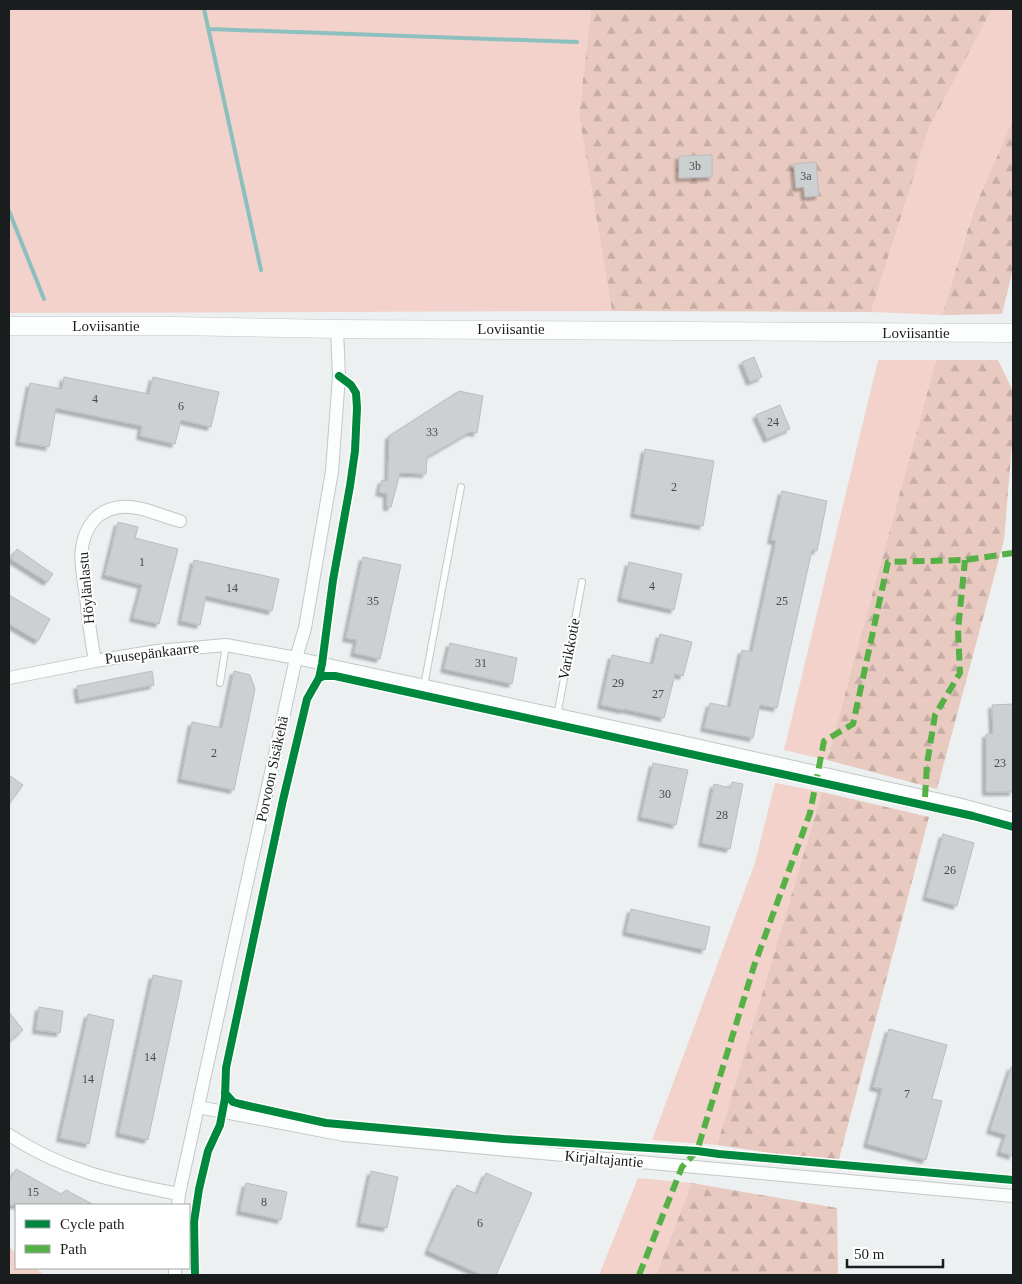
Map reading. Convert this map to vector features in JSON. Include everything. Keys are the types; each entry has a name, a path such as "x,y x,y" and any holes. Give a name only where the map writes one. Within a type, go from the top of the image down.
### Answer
{"main road":[{"name":"Loviisantie","path":"9,326 1013,333"}],"street":[{"name":"Porvoon Sisäkehä","path":"179,1199 296,658 305,628 332,472 339,376 337,329"},
{"name":"Höylänlastu","path":"95,661 81,559 82,542 87,527 98,515 121,507 137,508 180,521"},
{"name":"Puusepänkaarre","path":"9,678 157,651 226,645 296,658 556,716 669,739 958,804 1013,819"},
{"name":"Kirjaltajantie","path":"198,1108 344,1135 1013,1196"},
{"path":"9,1135 28,1148 62,1164 98,1177 139,1186 179,1199"}],"lane":[{"path":"424,686 462,487"},
{"name":"Varikkotie","path":"556,716 582,582"},
{"path":"220,683 226,645"}],"shaded area":[{"path":"9,9 591,9 579,115 612,311 9,313"},
{"path":"992,9 1013,9 1013,121 973,211 942,315 871,312 929,128"},
{"path":"878,360 936,360 827,760 784,750"},
{"path":"775,783 822,792 717,1145 652,1140 755,863"},
{"path":"638,1178 692,1183 656,1275 599,1275"},
{"path":"9,1247 15,1252 15,1269 36,1269 45,1275 9,1275"}],"green space":[{"path":"591,9 992,9 929,128 871,312 612,311 579,115"},
{"path":"1013,120 1013,269 1002,314 942,315 974,209"},
{"path":"936,360 998,360 1013,391 1013,432 1004,540 937,789 827,760"},
{"path":"822,792 929,817 838,1163 717,1145"},
{"path":"692,1183 837,1208 838,1275 656,1275"}],"building":[{"path":"712,155 712,177 679,178 679,156"},
{"path":"816,162 819,196 805,197 804,187 796,188 794,164"},
{"path":"754,357 762,377 750,382 742,362"},
{"path":"64,377 149,394 153,377 219,392 211,427 181,420 175,444 140,436 142,426 56,408 49,447 19,442 30,383 62,389"},
{"path":"459,391 483,396 477,433 470,432 427,457 426,474 400,473 391,507 387,507 387,494 379,492 382,480 388,481 389,436"},
{"path":"780,405 790,429 767,439 756,415"},
{"path":"645,449 714,461 703,526 634,514"},
{"path":"782,491 827,501 817,551 812,550 777,708 760,705 753,738 704,728 710,703 730,707 742,650 752,652 776,541 771,540"},
{"path":"118,522 138,527 135,538 178,549 159,624 133,618 142,585 105,575"},
{"path":"17,549 53,574 47,582 11,559"},
{"path":"363,557 401,565 380,659 354,653 357,640 346,638"},
{"path":"194,560 279,579 272,611 206,596 200,625 181,621"},
{"path":"629,562 682,574 674,610 621,598"},
{"path":"9,595 50,619 38,641 9,624"},
{"path":"660,634 692,642 683,676 675,674 664,718 601,705 612,655 653,664"},
{"path":"450,643 517,658 512,684 444,669"},
{"path":"152,671 154,685 79,700 77,686"},
{"path":"234,671 250,675 255,689 234,790 181,779 192,722 222,728"},
{"path":"1013,704 1013,792 986,792 986,734 993,734 992,705"},
{"path":"653,763 688,770 676,825 641,817"},
{"path":"9,775 23,785 9,804"},
{"path":"732,782 743,784 730,849 702,843 714,784 731,788"},
{"path":"943,834 974,843 957,906 926,897"},
{"path":"631,909 710,927 705,950 626,932"},
{"path":"153,975 182,981 148,1140 119,1133"},
{"path":"39,1007 63,1011 60,1033 36,1030"},
{"path":"9,1012 23,1030 9,1042"},
{"path":"88,1014 114,1020 89,1144 60,1138"},
{"path":"889,1029 947,1045 932,1099 942,1101 926,1160 867,1144 882,1089 873,1087"},
{"path":"1011,1067 1013,1067 1013,1156 1000,1152 1006,1135 990,1130"},
{"path":"16,1169 61,1194 66,1190 92,1204 9,1205 9,1182"},
{"path":"371,1171 398,1177 387,1228 360,1223"},
{"path":"486,1173 532,1193 496,1275 482,1275 428,1251 457,1185 477,1194"},
{"path":"246,1183 287,1192 281,1220 240,1211"}],"waterway":[{"path":"204,9 261,270"},
{"path":"209,29 577,42"},
{"path":"9,211 44,299"}],"marked path":[{"path":"639,1275 682,1167 697,1151 754,966 810,813 824,741 853,724 888,562 965,560 1013,553"},
{"path":"925,797 927,764 935,715 960,673 958,630 965,560"}],"cycle path":[{"path":"195,1275 194,1222 199,1189 208,1151 220,1125 225,1098 226,1068 283,800 307,699 319,678 322,664 333,580 355,451 356,393 351,385 339,376"},
{"path":"319,678 335,676 973,816 1013,827"},
{"path":"225,1093 233,1102 326,1123 504,1139 697,1151 1013,1180"}]}
